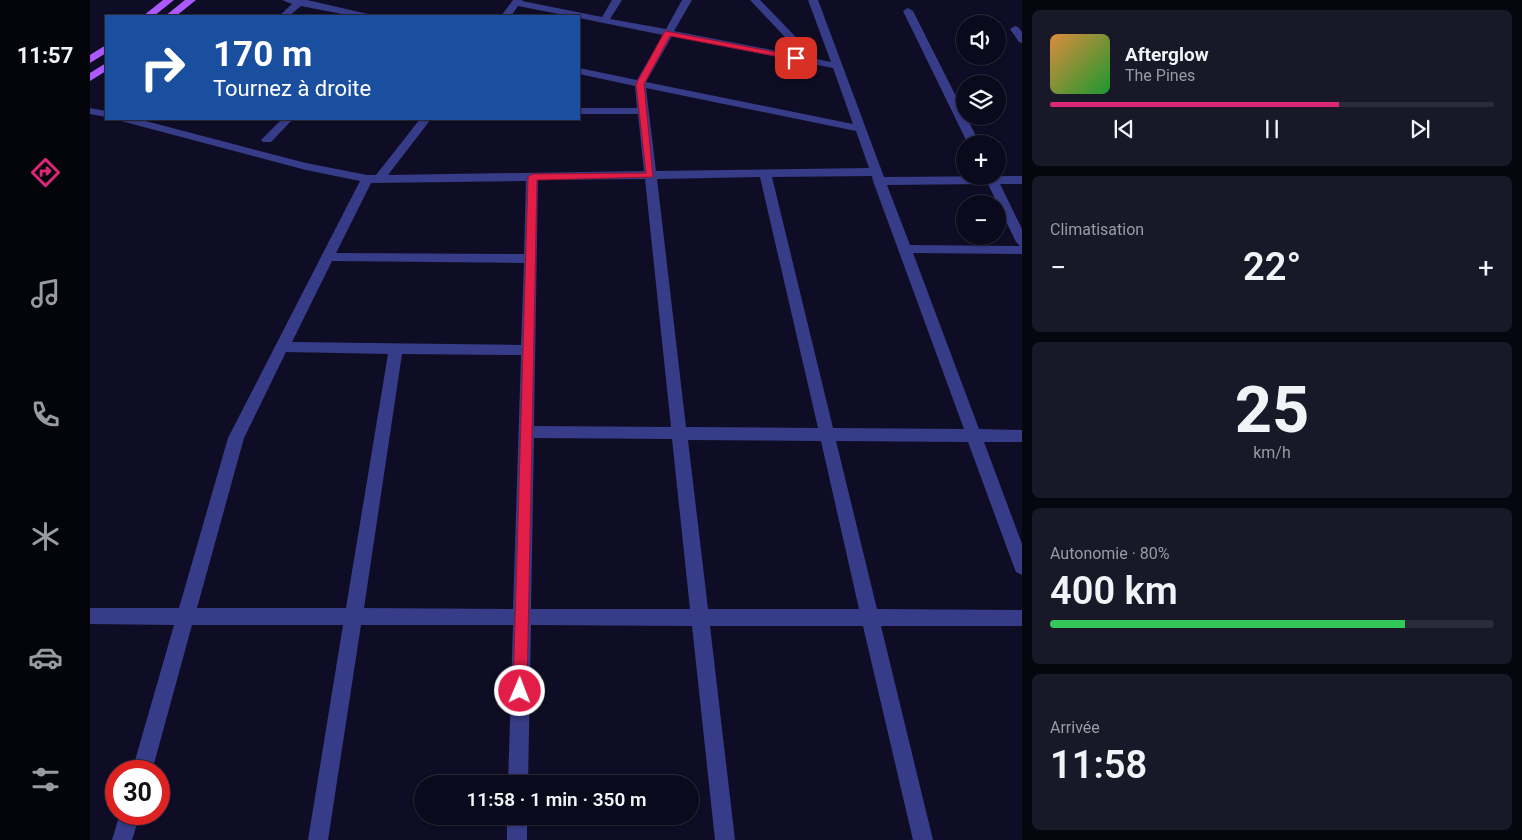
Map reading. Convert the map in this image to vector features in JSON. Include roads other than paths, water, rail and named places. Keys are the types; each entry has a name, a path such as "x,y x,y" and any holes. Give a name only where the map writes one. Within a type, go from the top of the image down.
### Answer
{"main road":[{"path":"149,15 169,0"},
{"path":"171,15 191,0"},
{"path":"90,60 105,49"},
{"path":"90,78 105,67"}],"street":[{"path":"287,0 300,1 361,15"},
{"path":"604,21 617,0"},
{"path":"687,0 640,84 725,840"},
{"path":"755,0 814,62"},
{"path":"813,0 1022,567"},
{"path":"285,15 300,1"},
{"path":"507,15 517,2 577,15"},
{"path":"908,10 970,135"},
{"path":"580,16 837,66"},
{"path":"1015,29 1022,40"},
{"path":"580,71 860,128"},
{"path":"580,111 643,110"},
{"path":"90,111 105,114"},
{"path":"135,120 166,123 323,171 373,179 765,174 956,178"},
{"path":"267,140 287,120"},
{"path":"145,760 236,438 328,257 373,179 425,120"},
{"path":"765,174 923,840"},
{"path":"518,775 532,177"},
{"path":"1006,179 1022,180"},
{"path":"994,185 1022,242"},
{"path":"905,249 1022,250"},
{"path":"328,257 530,259"},
{"path":"282,346 528,350"},
{"path":"318,840 396,348"},
{"path":"526,432 1022,436"},
{"path":"90,616 1022,618"},
{"path":"122,840 127,825"},
{"path":"517,825 517,840"}]}
